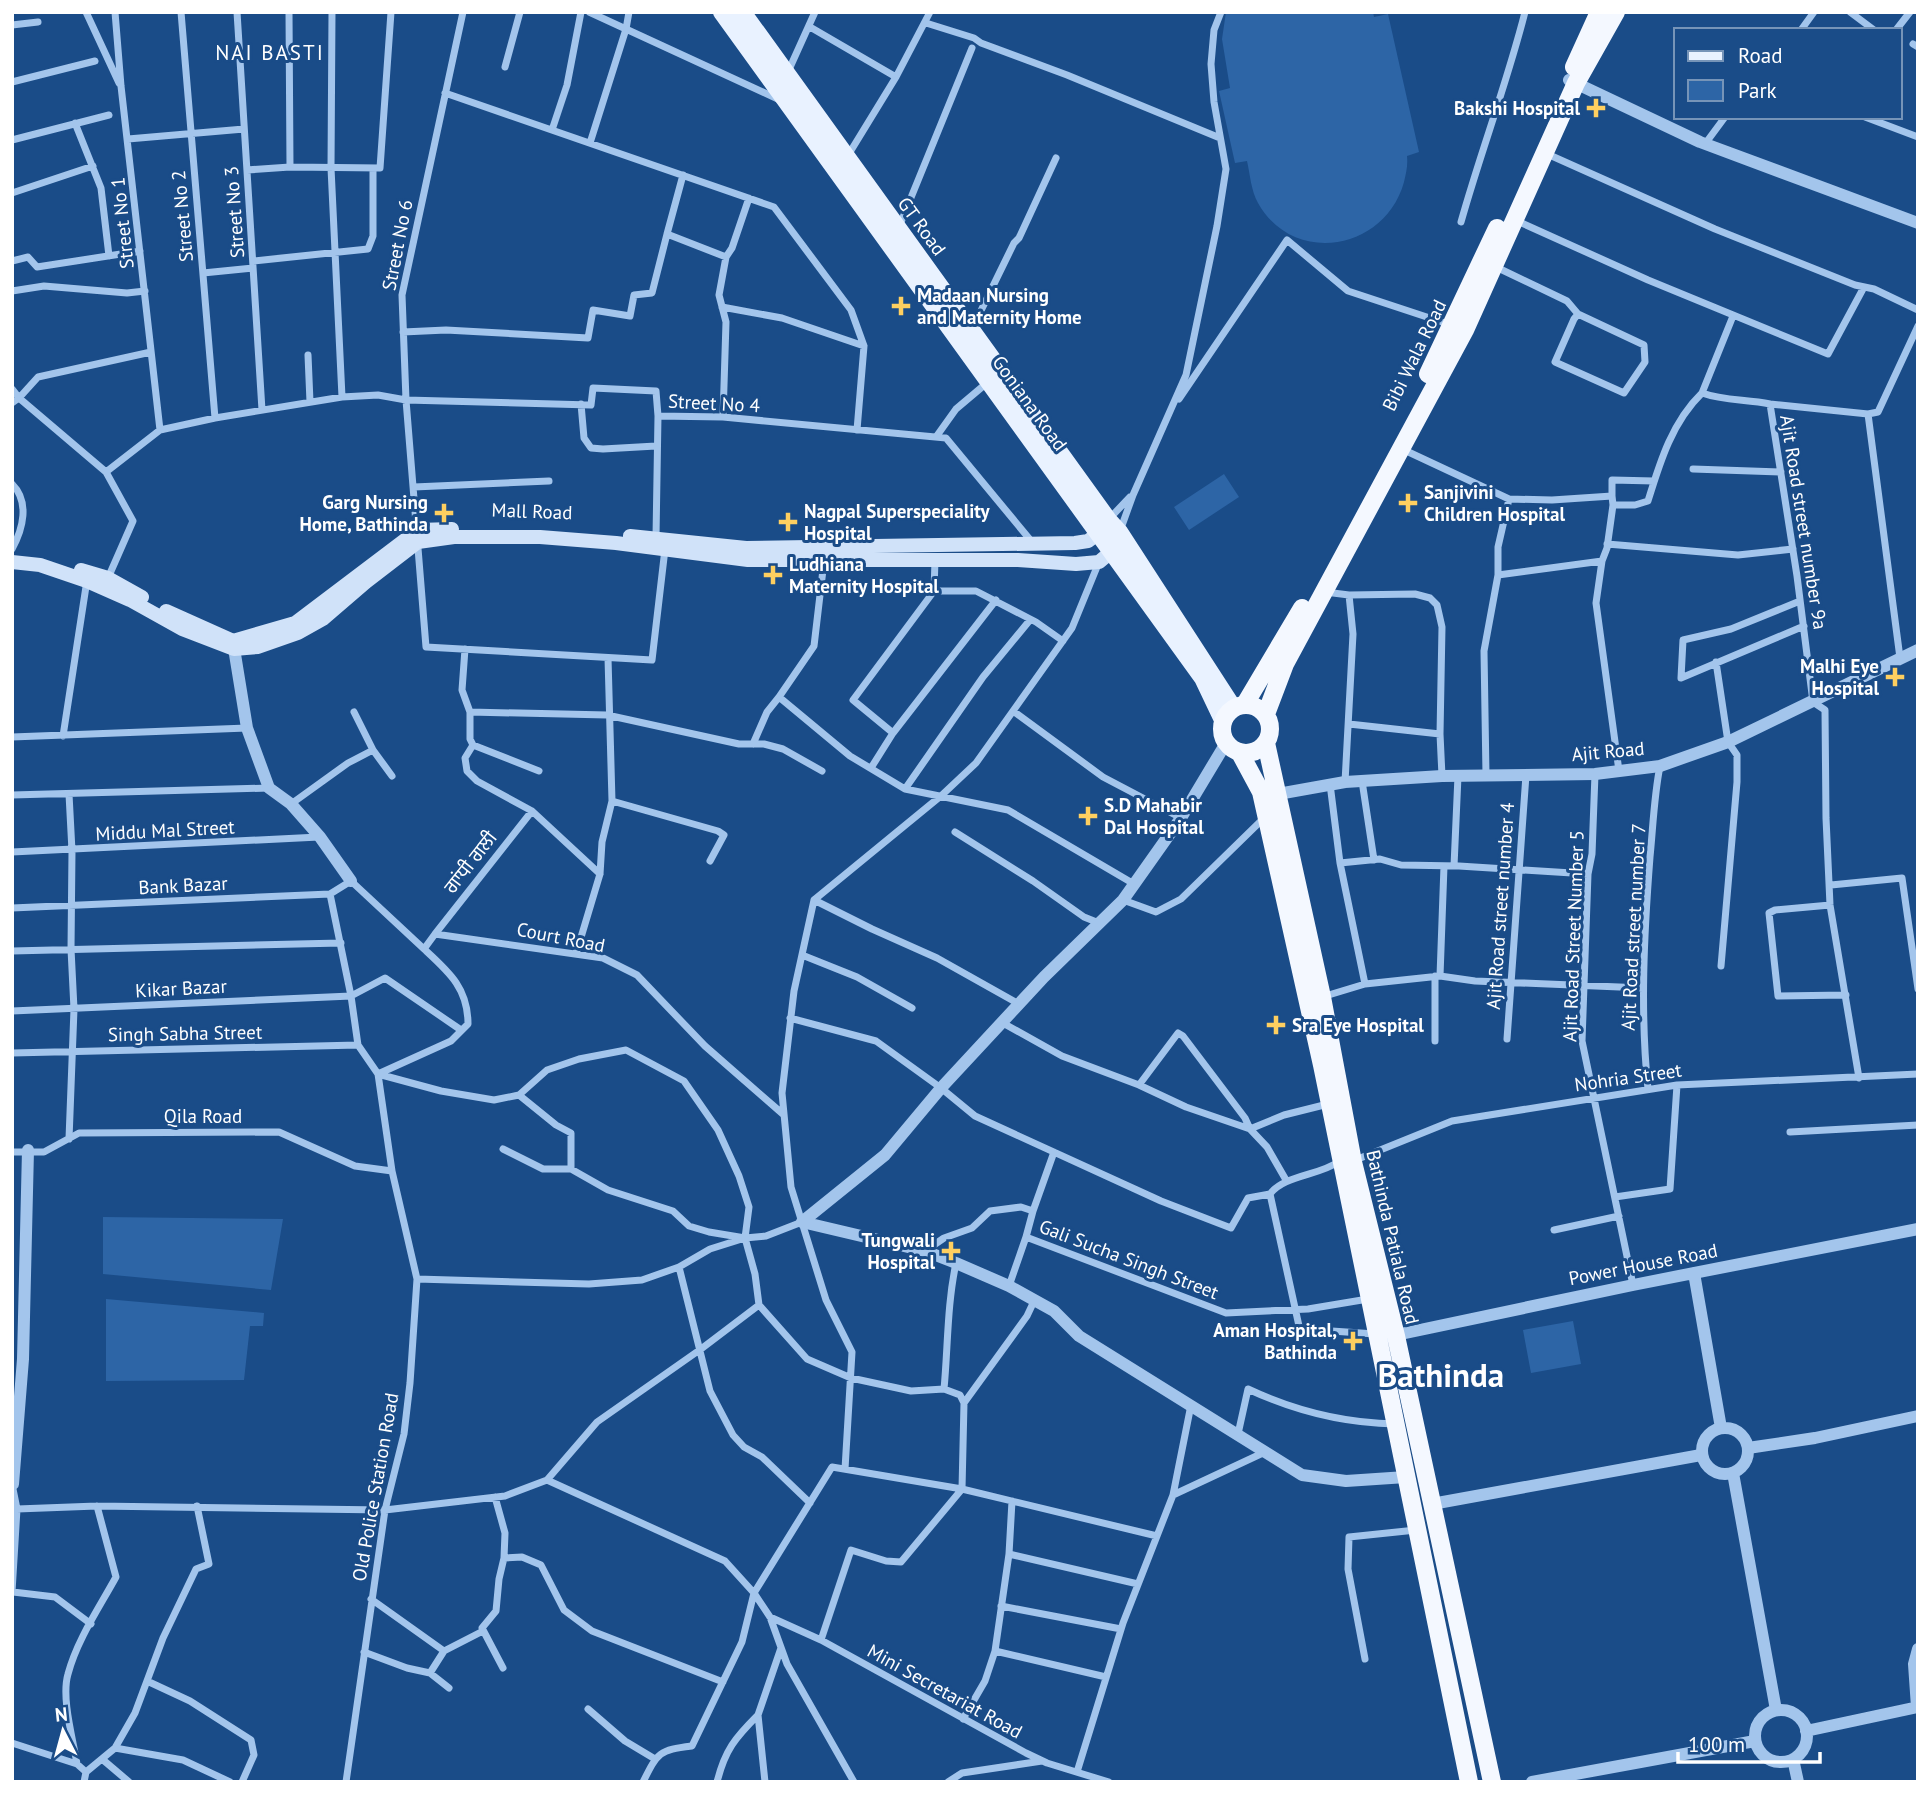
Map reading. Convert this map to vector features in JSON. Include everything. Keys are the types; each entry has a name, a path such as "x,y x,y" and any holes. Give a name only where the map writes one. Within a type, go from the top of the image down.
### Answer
{"highway":[{"name":"Bibi Wala Road","path":"1234,711 1272,662 1458,328 1572,81 1599,12"},
{"path":"1266,714 1285,664 1401,449 1458,328 1494,265 1544,153 1572,81 1616,12"},
{"path":"1233,748 1254,752 1266,743 1270,729 1266,714 1260,709 1234,711 1222,736 1233,748 1261,792 1330,1104 1347,1161 1368,1298 1469,1782"},
{"name":"Bathinda Patiala Road","path":"1266,743 1322,997 1347,1161 1395,1336 1492,1782"}],"main road":[{"name":"Goniana Road","path":"722,12 787,103 892,234 988,382 1109,528 1105,557 1203,678 1234,711"},
{"name":"GT Road","path":"742,12 847,157 892,234 971,329 1234,711"},
{"name":"Mall Road","path":"418,536 525,528 661,543 746,548 935,547 1075,543 1088,541 1109,528"},
{"path":"12,551 47,560 88,577 181,629 234,645 295,623 418,536"},
{"path":"661,543 748,560 1018,560 1076,564 1105,557"},
{"path":"12,562 40,565 88,577 108,578 234,645"}],"street":[{"path":"86,12 121,86"},
{"name":"Street No 1","path":"115,12 160,430"},
{"name":"Street No 2","path":"181,12 215,418"},
{"name":"Street No 3","path":"237,12 262,410"},
{"path":"289,12 290,167"},
{"path":"332,12 331,168 342,397"},
{"path":"247,170 290,167 380,169 390,12"},
{"name":"Street No 6","path":"463,12 402,295 406,400 426,647 465,649"},
{"path":"505,67 520,12"},
{"path":"552,130 567,85 581,12"},
{"path":"589,12 787,103"},
{"path":"590,143 629,12"},
{"path":"787,74 815,12"},
{"path":"847,157 896,77 930,12"},
{"path":"1461,222 1480,155 1512,62 1525,12"},
{"path":"1802,28 1814,12"},
{"path":"1850,12 1861,15"},
{"path":"1898,28 1910,12"},
{"path":"1109,528 1133,495 1186,375 1226,169 1211,64 1214,30 1219,13"},
{"path":"12,25 38,22"},
{"path":"926,23 974,38 1220,138"},
{"path":"810,27 896,77"},
{"path":"892,234 972,48"},
{"path":"12,82 95,61"},
{"path":"1572,81 1705,144 1918,223"},
{"path":"445,93 774,207 850,310 864,346 858,430"},
{"path":"12,140 109,115"},
{"path":"1705,144 1724,119"},
{"path":"1870,119 1918,137"},
{"path":"75,123 101,188 109,256"},
{"path":"128,139 244,129"},
{"path":"1544,153 1716,229 1918,310"},
{"path":"971,329 1019,238 1056,158"},
{"path":"12,193 93,166"},
{"path":"203,273 368,250 371,246 373,168"},
{"path":"404,332 446,330 588,338 593,310 630,316 634,295 653,293 683,175"},
{"path":"723,417 726,322 719,295 726,257 749,198"},
{"path":"1514,220 1648,280 1828,354 1864,287"},
{"path":"667,234 726,257"},
{"path":"1169,414 1287,240 1348,291 1458,328"},
{"path":"12,261 28,257 37,267 140,251"},
{"path":"1494,265 1567,301 1578,314 1644,345 1645,362 1624,393 1556,362 1578,314"},
{"path":"12,291 44,286 127,293 145,291"},
{"path":"722,307 782,318 864,346"},
{"path":"1613,505 1634,505 1648,501 1669,439 1689,406 1702,393 1733,316"},
{"path":"1900,658 1868,414 1878,412 1918,326"},
{"path":"16,400 38,377 152,352"},
{"path":"308,355 310,402"},
{"path":"936,438 956,409 988,382"},
{"name":"Street No 4","path":"580,404 591,405 593,388 656,391 658,416 723,417 936,438"},
{"path":"12,389 16,400 106,472 133,521 108,578"},
{"path":"1702,393 1717,399 1752,400 1770,404"},
{"path":"106,472 160,430 310,402 378,395 406,400 580,404 584,438 591,448 656,446"},
{"name":"Ajit Road street number 9a","path":"1830,886 1825,710 1813,702 1770,404 1868,414"},
{"path":"600,874 532,811 477,781 467,771 465,758 472,746 470,712 462,690 465,649 652,660 661,543 656,446 658,416"},
{"path":"936,438 946,438 1033,543"},
{"path":"1401,449 1509,499 1552,500 1612,496"},
{"path":"1693,469 1781,472"},
{"path":"1619,771 1595,603 1613,505 1612,480 1654,481"},
{"path":"414,487 550,481"},
{"path":"12,484 21,501 23,518 20,535 12,551"},
{"path":"1109,528 1133,495"},
{"path":"1486,775 1484,651 1498,575 1498,547 1509,499"},
{"path":"1607,544 1738,555 1793,549"},
{"path":"845,1469 852,1352 826,1300 791,1186 782,1093 790,1018 814,900 942,795 976,763 1072,628 1105,557"},
{"path":"753,744 767,712 814,646 825,559"},
{"path":"893,733 853,701 934,591 935,560"},
{"path":"1498,575 1602,561"},
{"path":"63,736 88,577"},
{"path":"934,591 976,591 1036,622 1063,640"},
{"path":"1324,592 1349,595 1415,594 1430,598 1437,605 1442,628 1442,776"},
{"path":"1345,782 1353,634 1349,595"},
{"path":"871,768 893,733 996,600"},
{"path":"1800,601 1731,629 1683,640 1681,678 1804,626"},
{"path":"905,789 983,677 1030,620"},
{"path":"234,645 247,728 269,788 291,804 320,837 351,881 448,971 468,1003 468,1024 451,1041 378,1074"},
{"name":"Ajit Road","path":"1278,794 1345,782 1442,776 1595,774 1660,766 1728,742 1918,650"},
{"path":"576,954 600,874 603,842 612,801 608,658"},
{"path":"1716,663 1728,742 1737,755 1721,966"},
{"path":"779,698 850,756 905,789 1008,810 1134,884"},
{"path":"1013,711 1103,777 1181,818"},
{"path":"354,712 373,750 392,776"},
{"path":"470,712 610,716 739,744 783,749 822,771"},
{"path":"1349,724 1440,734"},
{"path":"12,737 247,728"},
{"path":"472,746 539,771"},
{"path":"417,1279 589,1284 642,1280 679,1267 710,1249 745,1238 766,1236 802,1222 886,1155 941,1088 1018,1004 1123,900 1233,748"},
{"path":"291,804 348,763 373,750"},
{"name":"Ajit Road street number 7","path":"1648,1090 1643,988 1646,904 1660,766"},
{"name":"Ajit Road Street Number 5","path":"1595,774 1592,854 1588,874 1582,1041 1633,1284"},
{"name":"Ajit Road street number 4","path":"1507,1039 1526,775"},
{"path":"1454,866 1458,776"},
{"path":"1362,781 1374,860"},
{"path":"1330,784 1340,863 1365,984"},
{"path":"12,796 269,788"},
{"path":"69,794 74,1009 69,1139"},
{"path":"612,801 718,831 724,835 710,861"},
{"name":"ਗਾਂਧੀ ਗਲੀ","path":"435,934 532,811"},
{"path":"1123,900 1156,912 1181,899 1265,817"},
{"path":"955,832 1084,917 1099,923"},
{"name":"Middu Mal Street","path":"12,852 320,837"},
{"path":"1340,863 1374,860 1401,865 1588,874"},
{"path":"1435,1041 1444,866"},
{"path":"1859,1078 1830,905 1830,886 1902,878 1918,989"},
{"name":"Bank Bazar","path":"12,908 330,894 351,881"},
{"path":"330,894 358,1045 378,1074 441,1091 494,1100 519,1095 547,1070 579,1059 626,1050 684,1081 718,1130 739,1176 749,1208 745,1238 755,1274 759,1305 807,1359 851,1378 911,1391 944,1389 960,1395 964,1403 962,1489 901,1562 887,1561 851,1550 821,1640"},
{"path":"814,900 937,958 1018,1004"},
{"path":"1830,905 1775,910 1769,913 1778,996 1846,995"},
{"path":"424,949 435,934"},
{"name":"Court Road","path":"435,934 603,958 637,975 705,1046 784,1115"},
{"path":"12,951 341,943"},
{"path":"802,955 857,977 912,1007"},
{"path":"1322,997 1365,984 1437,976 1475,981 1643,988"},
{"path":"351,996 385,978 461,1030"},
{"name":"Kikar Bazar","path":"12,1011 351,996"},
{"path":"790,1018 876,1041 975,1115 1161,1201 1231,1228 1248,1198 1270,1194 1286,1180 1267,1147 1250,1129 1183,1036 1178,1033 1139,1085"},
{"path":"1001,1023 1062,1056 1139,1085 1186,1107 1250,1129 1284,1115 1330,1104"},
{"name":"Singh Sabha Street","path":"12,1053 358,1045"},
{"name":"Old Police Station Road","path":"346,1782 385,1510 404,1434 417,1279 392,1171 378,1074"},
{"name":"Nohria Street","path":"1286,1180 1295,1180 1452,1121 1677,1085 1918,1074"},
{"path":"1615,1197 1670,1189 1677,1085"},
{"path":"519,1095 556,1125 571,1133 571,1169"},
{"path":"1790,1132 1918,1125"},
{"name":"Qila Road","path":"12,1152 44,1152 79,1133 279,1132 355,1166 392,1171"},
{"path":"503,1149 543,1169 571,1169 608,1190 673,1211 689,1226 745,1238"},
{"path":"28,1150 23,1359 12,1484 18,1509 13,1592 55,1597 90,1624"},
{"path":"1033,1211 1054,1152"},
{"path":"1270,1194 1299,1326 1303,1329 1376,1336"},
{"name":"Gali Sucha Singh Street","path":"925,1251 944,1238 972,1228 990,1211 1021,1207 1033,1211 1026,1237 1226,1313 1308,1309 1368,1298"},
{"path":"1554,1230 1619,1216"},
{"path":"802,1222 925,1251 1009,1286 1054,1311 1079,1336 1301,1475 1346,1482 1406,1478"},
{"name":"Power House Road","path":"1376,1336 1395,1336 1633,1284 1918,1229"},
{"path":"1009,1286 1026,1237"},
{"path":"944,1389 949,1339 949,1297 956,1264"},
{"path":"679,1267 710,1391 733,1435 744,1447 762,1457 810,1503"},
{"path":"1694,1273 1721,1427"},
{"path":"964,1403 1035,1300"},
{"path":"18,1509 197,1506 385,1510 505,1496 547,1480 597,1422 759,1305"},
{"path":"1238,1434 1248,1389 1272,1401 1322,1416 1359,1424 1395,1424"},
{"path":"1077,1772 1121,1629 1173,1495 1191,1404"},
{"path":"1748,1448 1815,1438 1918,1416"},
{"path":"1721,1427 1734,1429 1744,1438 1748,1448 1746,1460 1733,1473 1716,1473 1705,1465 1701,1455 1703,1441 1710,1432 1721,1427"},
{"path":"1173,1495 1266,1452"},
{"path":"1432,1504 1701,1455"},
{"path":"643,1782 655,1759 667,1749 692,1746 742,1642 754,1593 832,1467 962,1489 1157,1536"},
{"path":"1733,1473 1776,1710"},
{"path":"547,1480 725,1562 754,1593 770,1617 787,1664 854,1782"},
{"path":"495,1497 505,1533 504,1558 496,1611 482,1628 503,1668"},
{"path":"963,1719 985,1681 995,1651 1009,1554 1012,1501"},
{"path":"77,1764 66,1702 67,1675 90,1624 116,1577 97,1506"},
{"path":"84,1782 86,1772 115,1748 135,1713 163,1639 196,1569 209,1564 197,1506"},
{"path":"1365,1658 1348,1569 1349,1537 1417,1530"},
{"path":"1009,1554 1138,1584"},
{"path":"504,1558 522,1557 541,1565 564,1610 592,1631 723,1682"},
{"path":"371,1599 444,1651"},
{"path":"1001,1606 1121,1629"},
{"name":"Mini Secretariat Road","path":"770,1617 821,1640 1042,1761 1108,1782"},
{"path":"430,1673 444,1651 483,1631"},
{"path":"765,1782 758,1715 781,1648"},
{"path":"1806,1731 1918,1707 1914,1664 1918,1648"},
{"path":"995,1651 1106,1677"},
{"path":"364,1652 407,1668 430,1673 449,1688"},
{"path":"147,1681 190,1701 251,1741 254,1755 242,1782"},
{"path":"588,1709 625,1741 655,1759"},
{"path":"1776,1710 1784,1710 1799,1717 1806,1731 1804,1747 1793,1759 1786,1761 1770,1759 1763,1755 1755,1741 1755,1733 1762,1718 1776,1710"},
{"path":"717,1782 721,1765 735,1738 758,1715"},
{"path":"1532,1782 1755,1741"},
{"path":"12,1742 77,1764 86,1772"},
{"path":"115,1748 183,1760 230,1782"},
{"path":"102,1759 129,1782"},
{"path":"1793,1759 1798,1782"},
{"path":"948,1782 962,1773 1042,1761"}],"green space":[{"path":"1226,12 1373,12 1374,17 1388,14 1419,152 1407,156 1404,182 1394,205 1378,223 1359,236 1337,242 1315,242 1293,236 1274,223 1258,203 1247,161 1235,163 1219,91 1230,88 1222,39"},
{"path":"1224,474 1239,497 1189,530 1174,507"},
{"path":"103,1217 283,1219 271,1290 103,1274"},
{"path":"106,1299 264,1313 263,1326 250,1326 244,1380 106,1381"},
{"path":"1573,1321 1581,1364 1531,1373 1523,1330"}],"place":[{"name":"Bakshi Hospital","path":"1596,108"},
{"name":"Madaan Nursing and Maternity Home","path":"901,306"},
{"name":"Sanjivini Children Hospital","path":"1408,503"},
{"name":"Garg Nursing Home, Bathinda","path":"444,513"},
{"name":"Nagpal Superspeciality Hospital","path":"788,522"},
{"name":"Ludhiana Maternity Hospital","path":"773,575"},
{"name":"Malhi Eye Hospital","path":"1895,677"},
{"name":"S.D Mahabir Dal Hospital","path":"1088,816"},
{"name":"Sra Eye Hospital","path":"1276,1025"},
{"name":"Tungwali Hospital","path":"951,1251"},
{"name":"Aman Hospital, Bathinda","path":"1353,1341"}],"district":[{"name":"NAI BASTI","path":"270,52"},
{"name":"Bathinda","path":"1441,1374"}]}
